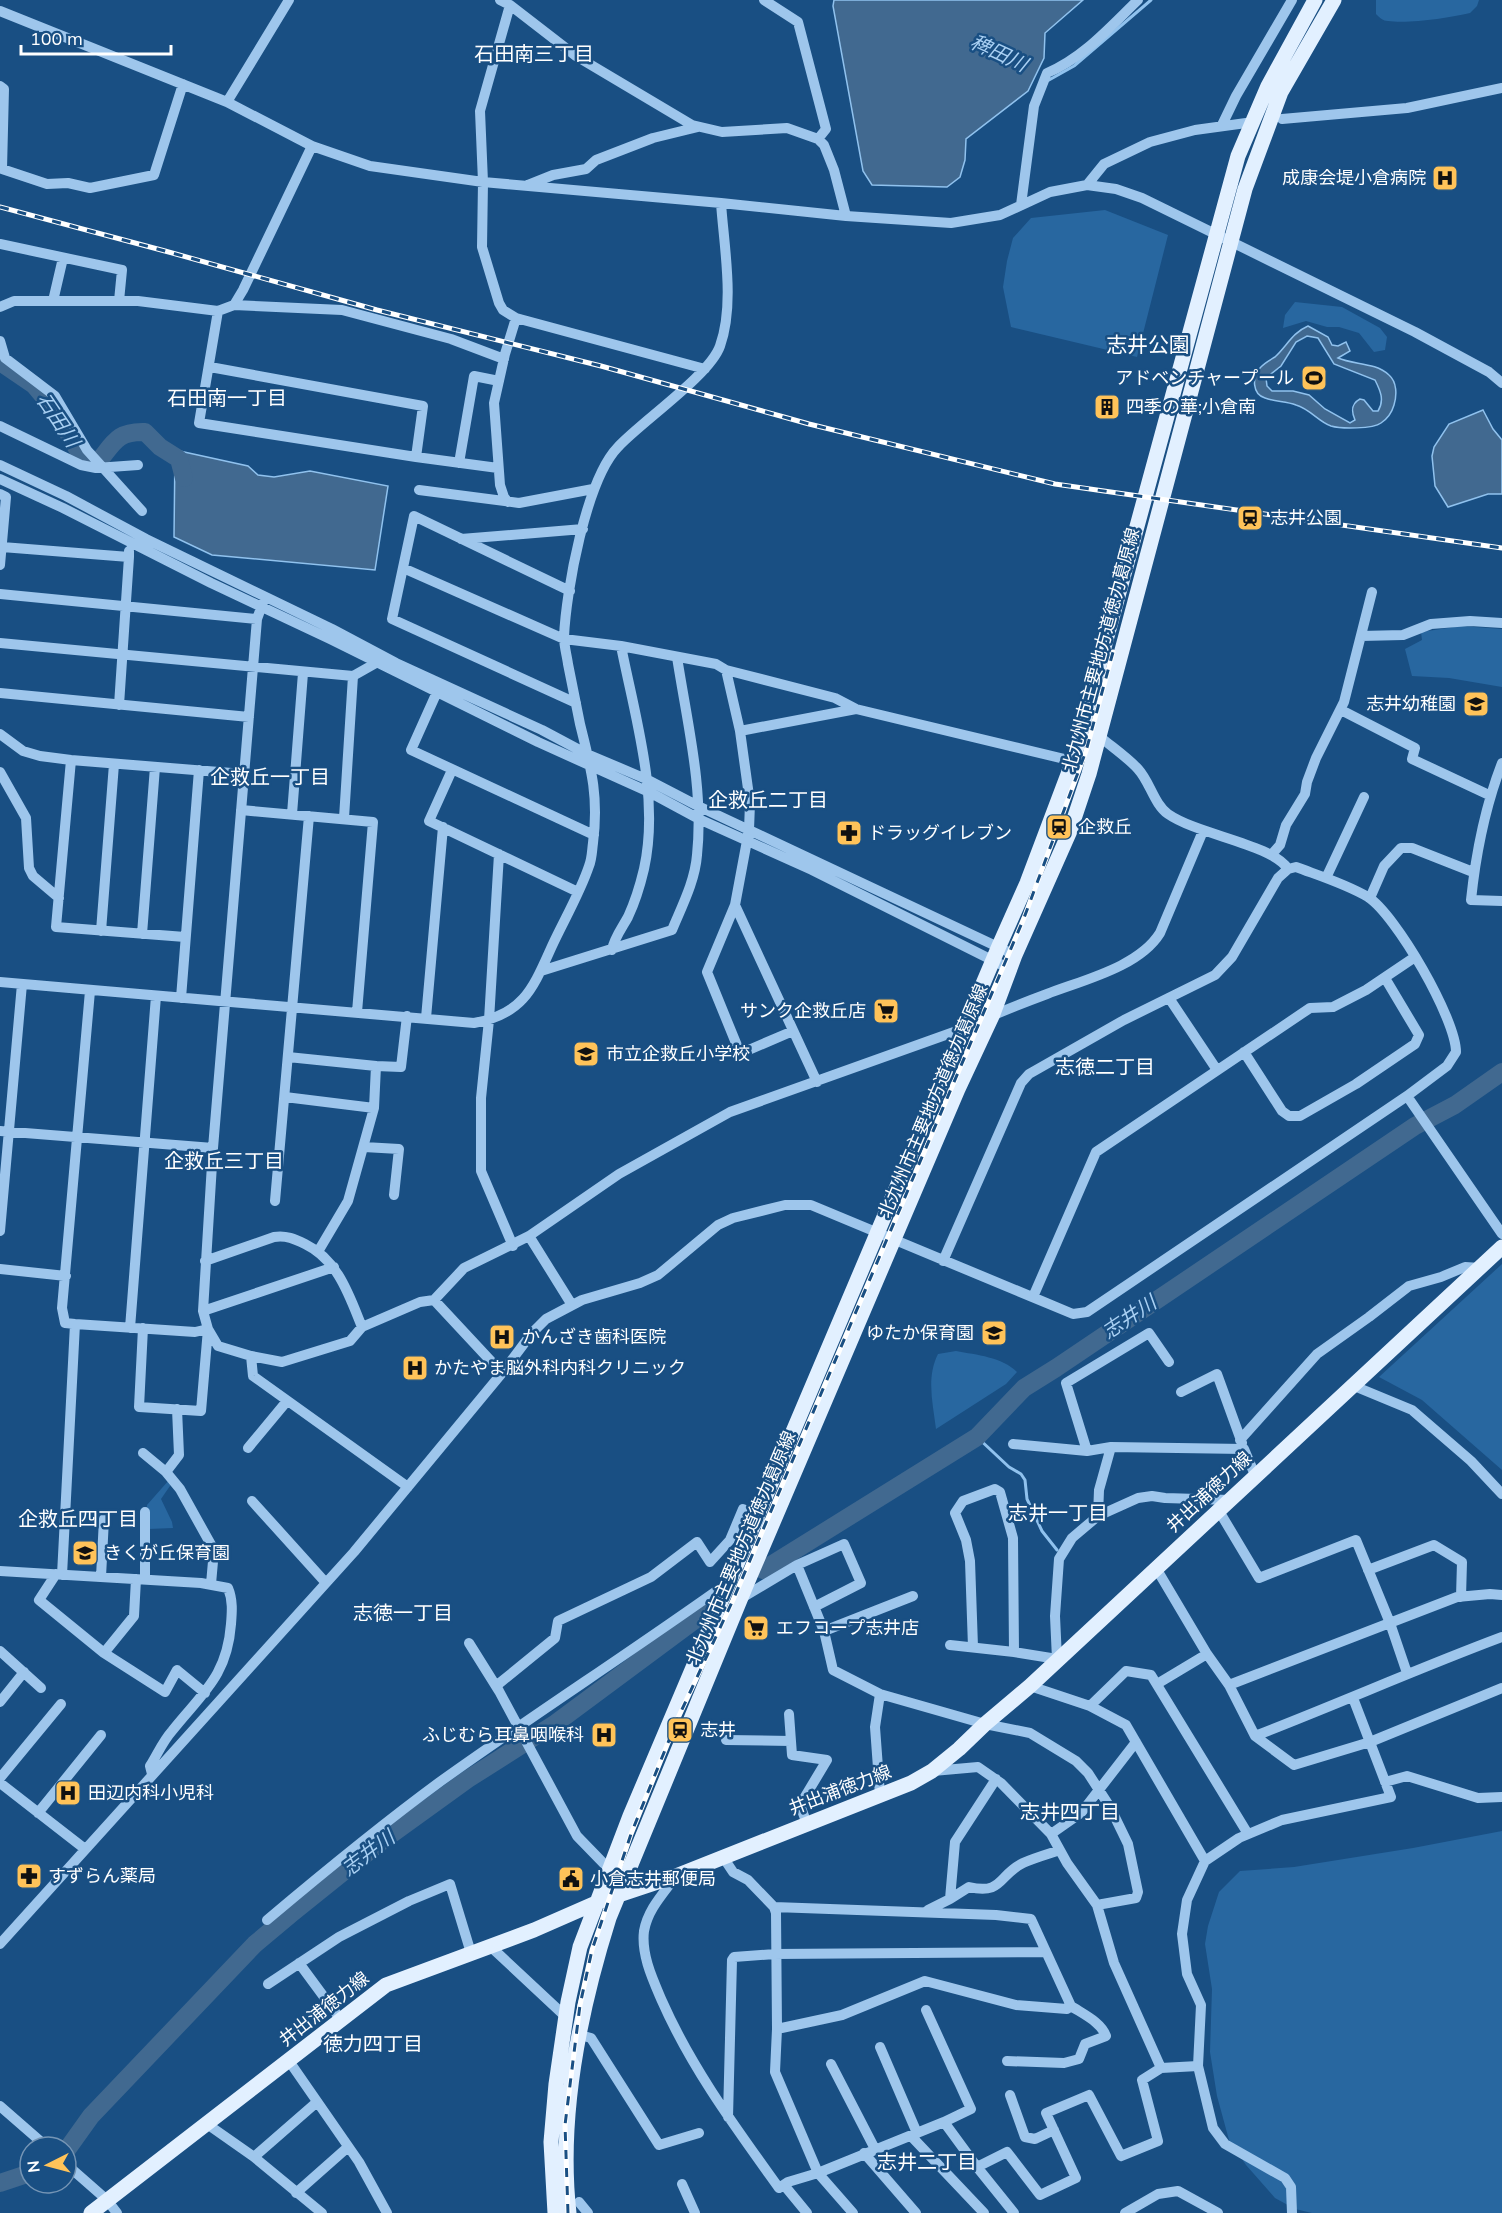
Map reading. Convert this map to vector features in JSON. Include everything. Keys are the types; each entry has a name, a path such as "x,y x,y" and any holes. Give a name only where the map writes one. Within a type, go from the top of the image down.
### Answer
{"main road":[{"name":"北九州市主要地方道徳力葛原線","path":"574,2207 566,2152 569,2108 580,2035 595,1962 617,1896 740,1599 1070,831 1099,736 1170,464 1222,238 1238,156 1268,86 1315,0"},
{"name":"北九州市主要地方道徳力葛原線","path":"555,2213 551,2142 556,2084 580,1947 630,1816 1027,883 1073,761 1154,460 1222,238 1281,92 1334,0"},
{"name":"井出浦徳力線","path":"91,2213 386,1985 569,1916 598,1902 676,1876 911,1783 932,1771 1030,1686 1502,1247"}],"street":[{"path":"227,102 289,0"},
{"path":"764,0 798,22 826,129 818,139"},
{"path":"1021,206 1034,106 1047,73 1067,64 1138,0"},
{"path":"1222,125 1236,96 1292,0"},
{"path":"705,369 516,318 503,310 499,303 482,246 483,182 480,111 505,2 576,56 692,125 722,132 787,128 818,139 824,146 834,170 846,216"},
{"path":"0,10 227,102 312,146 370,166 483,182 846,216 951,223 1000,215 1050,192 1087,185 1116,189 1142,198 1415,332 1490,372 1502,383"},
{"path":"0,86 4,89 2,169 47,184 68,183 90,188 154,175 183,84"},
{"path":"1282,119 1407,108 1502,88"},
{"path":"1087,185 1104,164 1150,142 1195,130 1246,123"},
{"path":"525,186 553,175 585,169 596,160 654,138 698,127"},
{"path":"234,305 312,146"},
{"path":"0,982 474,1023 489,1020 523,1001 541,971 590,865 594,835 597,808 592,767 587,754 564,639 570,591 583,529 593,489 606,461 618,446 705,369 720,348 727,317 721,203"},
{"path":"0,244 122,270 119,301"},
{"path":"53,301 63,258"},
{"path":"0,307 14,301 138,301 218,311 234,305 342,310 505,356"},
{"path":"218,311 199,423 498,468"},
{"path":"508,502 504,497 498,468 494,403 516,318"},
{"path":"0,341 5,358 55,396 87,450 142,511"},
{"path":"210,367 423,406 416,457"},
{"path":"459,463 474,376 499,381"},
{"path":"0,426 81,465 101,468 138,465"},
{"path":"0,465 66,496 376,663 647,791 698,819 749,835 999,946 1013,962"},
{"path":"0,479 131,542 542,730 587,754 646,779 813,870 994,961 1013,962"},
{"path":"419,490 519,503 593,489"},
{"path":"0,494 6,497 0,565"},
{"path":"570,591 414,516 392,619 576,703"},
{"path":"460,539 583,529"},
{"path":"119,705 131,542"},
{"path":"2,547 129,557"},
{"path":"403,568 564,639 621,646 716,664 726,670 836,698 856,709 1073,761"},
{"path":"1272,854 1280,845 1286,825 1305,794 1316,758 1341,710 1349,689 1372,592"},
{"path":"0,594 257,619"},
{"path":"263,602 257,619 213,1148 203,1311 208,1329 218,1346 250,1356 282,1362 350,1341 362,1327 420,1302 434,1300 464,1268 513,1246 620,1174 730,1112 965,1028 993,1014 1129,961 1150,946 1165,924 1203,831"},
{"path":"1361,636 1403,635 1431,624 1470,621 1502,623"},
{"path":"0,643 353,676 376,663"},
{"path":"612,950 613,943 628,917 638,891 648,842 646,779 621,646"},
{"path":"541,971 672,930 691,882 697,857 698,819 698,794 677,657"},
{"path":"726,670 740,731 750,803 749,835 735,905 707,972 738,1048 744,1052 748,1051 793,1031"},
{"path":"292,814 303,673"},
{"path":"344,818 353,676"},
{"path":"437,692 411,750 594,835"},
{"path":"0,693 249,717"},
{"path":"740,731 856,709"},
{"path":"1341,710 1415,748 1412,759 1489,795"},
{"path":"0,734 23,751 40,756 244,774"},
{"path":"1099,736 1138,768 1167,814 1203,831 1272,854 1283,861 1288,869"},
{"path":"71,760 56,927 185,937"},
{"path":"1502,763 1489,795 1473,872 1471,900 1502,902"},
{"path":"101,931 114,764"},
{"path":"142,934 155,767"},
{"path":"181,998 199,770"},
{"path":"452,770 429,821 578,892"},
{"path":"0,772 26,818 28,868 33,876 59,898"},
{"path":"1326,878 1364,797"},
{"path":"241,810 374,822 357,1012"},
{"path":"275,1202 309,816"},
{"path":"426,1018 443,827"},
{"path":"1370,898 1384,866 1401,848 1412,848 1473,872"},
{"path":"499,854 489,1020 481,1098 481,1171 513,1246"},
{"path":"0,1944 326,1583 502,1374 531,1334 546,1319 582,1299 640,1283 658,1275 718,1225 733,1218 785,1205 811,1205 878,1234 895,1240 943,1261 1034,1297 1073,1314 1087,1312 1407,1096 1447,1066 1456,1052 1454,1037 1444,1011 1415,957 1387,915 1370,898 1296,867 1288,869 1278,878 1232,957 1215,975 1124,1020 1029,1074 1021,1083 943,1261"},
{"path":"735,905 817,1082"},
{"path":"1034,1297 1096,1152 1310,1008 1333,1007 1385,978 1415,957"},
{"path":"1244,1052 1282,1111 1289,1116 1300,1116 1356,1084 1415,1044 1419,1035 1385,978"},
{"path":"0,1230 4,1131 22,984"},
{"path":"90,991 62,1308 63,1320 65,1323 130,1328 195,1332 208,1329"},
{"path":"130,1328 156,996"},
{"path":"1169,998 1217,1070"},
{"path":"288,1057 402,1067 407,1016"},
{"path":"319,1250 348,1201 374,1108 376,1066"},
{"path":"1407,1096 1502,1234"},
{"path":"285,1097 374,1108"},
{"path":"4,1131 213,1148"},
{"path":"364,1147 399,1149 394,1195"},
{"path":"205,1261 280,1236 297,1239 319,1250 334,1267 347,1290 362,1327"},
{"path":"529,1236 572,1305"},
{"path":"203,1311 334,1267"},
{"path":"1013,1444 1087,1451 1111,1447 1242,1445 1317,1354 1409,1286 1465,1267 1480,1268"},
{"path":"0,1269 66,1276"},
{"path":"434,1300 502,1374"},
{"path":"75,1324 59,1574 39,1600 104,1653 165,1692 177,1670 205,1694"},
{"path":"143,1328 139,1407 201,1411 208,1329"},
{"path":"1087,1451 1066,1383 1149,1333 1169,1362"},
{"path":"250,1356 253,1377 408,1487"},
{"path":"1181,1392 1217,1374 1255,1475"},
{"path":"1354,1386 1412,1410 1477,1467 1502,1494"},
{"path":"248,1448 287,1401"},
{"path":"166,1472 179,1455 177,1409"},
{"path":"1098,1516 1099,1490 1111,1447"},
{"path":"143,1453 166,1472 180,1489 214,1550 211,1584"},
{"path":"973,1647 970,1561 966,1540 954,1513 963,1501 994,1489 1000,1492 1013,1538 1014,1652"},
{"path":"950,1645 1057,1659 1055,1616 1059,1559 1072,1538 1098,1516 1138,1498 1152,1496 1230,1500"},
{"path":"252,1501 326,1583"},
{"path":"496,1686 555,1638 558,1621 651,1577 698,1542 710,1562 730,1540 743,1509 756,1520 771,1527"},
{"path":"1219,1511 1259,1578 1356,1540 1390,1623 1407,1673"},
{"path":"104,1653 134,1616 140,1579 145,1512"},
{"path":"101,1577 104,1519"},
{"path":"740,1599 797,1565 844,1544 861,1583 814,1607"},
{"path":"1368,1570 1434,1545 1462,1562 1461,1597"},
{"path":"797,1565 824,1632 833,1670 880,1694 985,1724 1030,1733 1076,1761 1088,1773 1110,1807 1128,1844 1138,1892 1136,1898 1097,1905"},
{"path":"1156,1568 1207,1654 1229,1685 1255,1736 1294,1765 1370,1742 1502,1688"},
{"path":"0,1571 211,1584 228,1588 232,1599 230,1642 222,1667 205,1694 171,1732 150,1766 152,1774"},
{"path":"267,1920 336,1862 441,1782 732,1580"},
{"path":"1229,1685 1461,1597 1502,1595"},
{"path":"824,1632 913,1596"},
{"path":"1255,1736 1502,1636"},
{"path":"469,1642 519,1727 577,1836 610,1870"},
{"path":"0,1651 41,1688"},
{"path":"1157,1684 1207,1654"},
{"path":"1090,1706 1126,1671 1151,1675 1248,1834"},
{"path":"0,1702 24,1672"},
{"path":"1030,1686 1090,1706 1125,1725 1205,1861"},
{"path":"880,1694 875,1727 880,1795"},
{"path":"1292,2213 1291,2187 1286,2178 1225,2144 1213,2128 1198,2066 1201,2005 1187,1974 1182,1934 1187,1900 1205,1861 1239,1838 1282,1820 1391,1797 1353,1698"},
{"path":"0,1778 62,1704"},
{"path":"789,1714 792,1755 826,1760 800,1805 807,1824"},
{"path":"38,1813 101,1736"},
{"path":"726,1740 791,1741"},
{"path":"1051,1834 1081,1813 1136,1742"},
{"path":"932,1771 978,1767 996,1779 1051,1834 1097,1905 1114,1964 1161,2068"},
{"path":"1385,1782 1407,1776 1478,1798 1502,1797"},
{"path":"950,1899 955,1842 996,1779"},
{"path":"0,1783 85,1849"},
{"path":"925,1912 969,1887 982,1890 994,1888 1021,1864 1060,1850"},
{"path":"723,1857 733,1872 748,1880 774,1907 776,1913 777,2029 775,2072 818,2173 853,2213"},
{"path":"676,1876 650,1910 644,1933 646,1959 654,1983 686,2052 728,2117 779,2188 944,2122 970,2109 926,2010"},
{"path":"268,1984 339,1937 409,1901 450,1884 471,1953"},
{"path":"774,1907 996,1915 1032,1919 1071,2007 1092,2020 1104,2030 1106,2036 1084,2044 1079,2059 1064,2063 1007,2061"},
{"path":"490,1946 566,2017"},
{"path":"728,2117 732,1960 734,1957 775,1954 1046,1952"},
{"path":"299,1963 341,2020"},
{"path":"777,2029 842,2015 925,1981 1016,2005 1071,2007"},
{"path":"580,2035 591,2038 659,2145 699,2133"},
{"path":"880,2048 914,2134 984,2213"},
{"path":"289,2061 369,2179 387,2213"},
{"path":"831,2064 875,2149"},
{"path":"977,2167 1007,2152 1040,2195 1076,2178 1046,2113 1089,2096 1121,2156 1158,2141 1142,2080 1161,2068 1198,2066"},
{"path":"1010,2095 1025,2137 1035,2139 1054,2130"},
{"path":"254,2157 317,2102"},
{"path":"0,2106 33,2135"},
{"path":"944,2122 1014,2213"},
{"path":"207,2124 254,2157 322,2213"},
{"path":"297,2193 348,2147"},
{"path":"864,2153 916,2213"},
{"path":"78,2175 107,2200 117,2213"},
{"path":"682,2184 695,2213"},
{"path":"784,2185 807,2213"},
{"path":"1125,2213 1158,2194 1178,2191 1218,2213"},
{"path":"574,2207 588,2213"}],"shaded area":[{"path":"1376,0 1479,0 1470,13 1429,20 1396,22 1380,18 1376,14"},
{"path":"1105,210 1168,235 1137,357 1011,327 1003,287 1013,238 1031,218"},
{"path":"1295,302 1342,307 1380,328 1387,337 1385,350 1374,352 1359,333 1339,327 1327,327 1306,321 1283,328 1285,315"},
{"path":"1461,626 1502,629 1502,687 1449,678 1412,676 1405,649 1422,640 1421,632"},
{"path":"1502,1264 1502,1470 1422,1400 1379,1377"},
{"path":"956,1351 997,1360 1017,1372 1006,1384 936,1429 931,1391 934,1363 938,1354"},
{"path":"169,1480 172,1483 161,1499 173,1528 148,1529 147,1505"},
{"path":"1502,1831 1502,2213 1312,2213 1295,2209 1275,2198 1246,2165 1229,2140 1217,2096 1210,2052 1212,1989 1205,1944 1219,1892 1240,1871 1294,1867"}],"water":[{"path":"834,0 1083,0 1045,33 1044,58 1028,91 966,139 965,160 960,177 947,187 872,185 863,171 833,6"},
{"path":"1308,326 1328,337 1332,345 1338,346 1346,342 1350,351 1338,358 1377,368 1392,378 1396,389 1395,401 1391,413 1383,421 1377,425 1364,427 1331,426 1301,407 1269,399 1258,393 1255,385 1257,372","holes":["1307,336 1318,338 1334,364 1375,380 1381,399 1378,411 1373,411 1364,400 1360,399 1353,405 1355,420 1350,423 1325,409 1309,395 1293,391 1272,391 1267,386 1266,378 1281,366 1296,342"]},
{"path":"1483,410 1502,440 1502,494 1488,494 1448,507 1435,486 1432,456 1434,447 1449,424"},
{"path":"175,450 248,466 258,475 274,477 310,471 388,486 375,570 212,555 174,537"}],"waterway":[{"name":"稗田川","path":"1049,80 1074,66 1151,0"},
{"name":"石田川","path":"0,362 34,385 54,409 82,457 99,461 118,439 129,433 145,432 160,447 179,459 184,478"},
{"name":"志井川","path":"763,1570 977,1437 1024,1388 1415,1126 1455,1105 1502,1072"},
{"path":"977,1437 1009,1467 1021,1474 1025,1480 1027,1499 1042,1531 1057,1550"},
{"name":"志井川","path":"77,2135 91,2116 255,1944 292,1913 378,1844 468,1779 556,1723 715,1605"},
{"name":"志井川","path":"0,2183 18,2177"}],"railway":[{"path":"0,207 377,310 601,366 809,424 1055,484 1502,548"},
{"path":"568,2213 565,2125 580,2005 592,1950 631,1834 678,1718 733,1600 1024,918 1086,751 1113,652"}],"place":[{"name":"成康会堤小倉病院","path":"1445,178"},
{"name":"アドベンチャープール","path":"1314,378"},
{"name":"四季の華;小倉南","path":"1107,407"},
{"name":"志井公園","path":"1250,518"},
{"name":"志井幼稚園","path":"1476,704"},
{"name":"企救丘","path":"1059,827"},
{"name":"ドラッグイレブン","path":"849,833"},
{"name":"サンク企救丘店","path":"886,1011"},
{"name":"市立企救丘小学校","path":"586,1054"},
{"name":"ゆたか保育園","path":"994,1333"},
{"name":"かんざき歯科医院","path":"502,1337"},
{"name":"かたやま脳外科内科クリニック","path":"415,1368"},
{"name":"きくが丘保育園","path":"85,1553"},
{"name":"エフコープ志井店","path":"756,1628"},
{"name":"志井","path":"680,1730"},
{"name":"ふじむら耳鼻咽喉科","path":"604,1735"},
{"name":"田辺内科小児科","path":"68,1793"},
{"name":"すずらん薬局","path":"29,1876"},
{"name":"小倉志井郵便局","path":"571,1879"}],"district":[{"name":"石田南三丁目","path":"534,54"},
{"name":"志井公園","path":"1148,345"},
{"name":"石田南一丁目","path":"227,398"},
{"name":"企救丘一丁目","path":"270,777"},
{"name":"企救丘二丁目","path":"768,800"},
{"name":"志徳二丁目","path":"1105,1067"},
{"name":"企救丘三丁目","path":"224,1161"},
{"name":"志井一丁目","path":"1058,1513"},
{"name":"企救丘四丁目","path":"78,1519"},
{"name":"志徳一丁目","path":"403,1613"},
{"name":"志井四丁目","path":"1070,1812"},
{"name":"徳力四丁目","path":"373,2044"},
{"name":"志井二丁目","path":"927,2162"}]}
